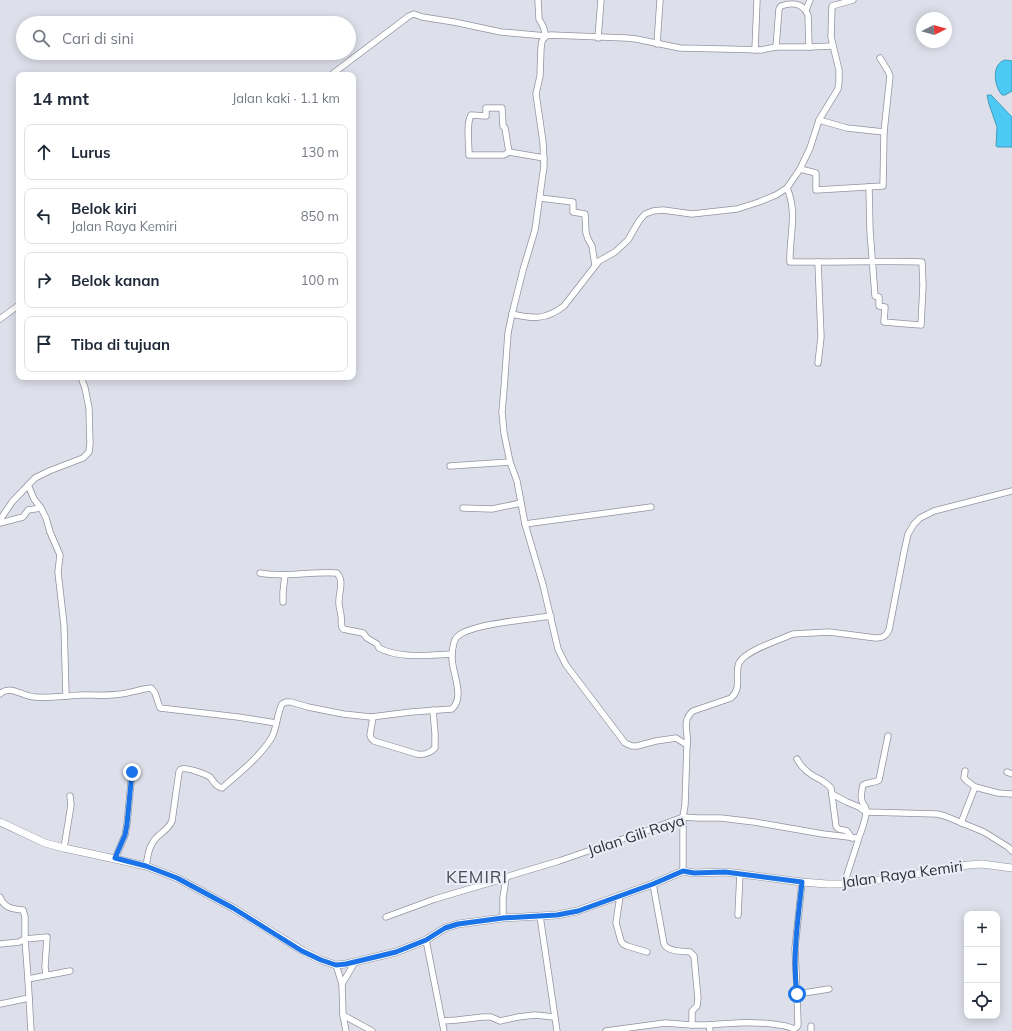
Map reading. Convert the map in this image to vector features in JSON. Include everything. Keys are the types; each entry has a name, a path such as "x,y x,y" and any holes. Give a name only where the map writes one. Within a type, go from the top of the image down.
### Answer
{"street":[{"path":"538,0 539,18 546,36"},
{"path":"598,38 601,0"},
{"path":"657,44 660,0"},
{"path":"755,50 756,0"},
{"path":"806,10 810,0"},
{"path":"512,314 536,318 558,311 569,300 595,264 615,252 628,240 645,214 663,210 692,214 737,209 776,195 788,188 800,169 810,148 819,120 838,89 839,70 831,37 832,3 853,0"},
{"path":"776,47 779,9 781,6 790,3 800,5 808,14 809,47"},
{"path":"356,56 409,16 414,14 422,17 500,32 546,36 551,34 598,38 636,39 680,48 755,50 776,47 833,46"},
{"path":"546,36 542,41 540,76 536,94 543,142 544,166 535,230 523,270 508,333 502,412 504,432 510,462 517,481 525,524 543,585 558,649 566,665 625,743 632,746 637,746 676,738 687,745"},
{"path":"800,169 816,173 816,190 884,186 884,132 890,76 880,58"},
{"path":"335,72 351,60"},
{"path":"509,152 505,128 503,126 502,108 486,108 486,116 471,115 469,119 468,132 470,155 504,155 509,152 544,158"},
{"path":"819,120 847,128 884,132"},
{"path":"788,188 791,199 793,221 790,262 873,262 922,262 921,325 884,322 884,307 880,306 879,297 875,296 873,262 870,232 869,187"},
{"path":"540,198 573,202 573,212 585,214 586,233 592,246 595,264"},
{"path":"818,262 821,337 818,363"},
{"path":"0,319 16,308"},
{"path":"0,520 12,502 35,478 83,458 89,452 89,408 82,380"},
{"path":"450,466 510,462"},
{"path":"28,486 46,518 50,532 60,555 58,572 64,625 66,696"},
{"path":"683,871 683,816 685,805 687,745 686,719 688,715 693,711 731,698 735,695 737,691 739,662 749,653 793,634 829,632 876,638 886,636 889,630 908,534 914,524 920,518 934,511 1012,491"},
{"path":"462,508 492,509 521,503"},
{"path":"525,524 651,507"},
{"path":"0,523 23,518 28,510 41,508"},
{"path":"260,573 285,575 310,572 337,573 340,576 341,583 339,603 341,626 343,629 363,633 367,638 377,644 378,648 394,654 452,654"},
{"path":"283,602 285,575"},
{"path":"146,866 150,847 155,839 170,826 172,821 180,770 186,769 199,772 209,777 219,788 222,788 249,764 268,744 282,704 291,702 343,714 374,717 452,709 458,700 452,654 455,640 458,636 468,630 480,627 551,616"},
{"path":"0,693 6,690 11,690 32,697 66,696 120,694 151,688 155,693 160,708 238,717 276,724"},
{"path":"374,717 370,735 374,741 424,755 432,752 435,748 433,710"},
{"path":"844,884 855,838 861,832 866,812 866,808 861,799 862,788 865,784 879,780 888,736"},
{"path":"797,759 808,773 829,784 832,794 836,826 839,830 847,831 855,838"},
{"path":"965,771 964,778 975,787 1012,794"},
{"path":"115,858 125,835 132,772"},
{"path":"961,823 975,787"},
{"path":"832,794 866,812 930,813 945,816 984,832 1012,849"},
{"path":"64,848 70,813 70,796"},
{"name":"Jalan Gili Raya","path":"386,917 435,899 506,878 646,832 683,816 698,818 721,818 754,822 855,838"},
{"name":"Jalan Raya Kemiri","path":"0,822 45,843 146,866 177,878 233,908 302,951 336,965 396,952 426,940 439,931 451,926 503,918 557,915 578,911 653,884 683,871 694,873 725,872 802,882 844,884 888,879 968,865 982,864 1012,868"},
{"path":"738,915 740,874"},
{"path":"503,918 503,898 506,878"},
{"path":"606,1031 665,1022 709,1028 727,1023 770,1024 781,1025 794,1029 797,1027 795,948 802,882"},
{"path":"653,884 665,947 670,950 690,952 694,956 698,998 697,1006 692,1011 692,1025"},
{"path":"620,896 616,923 620,941 627,946 647,952"},
{"path":"0,897 2,902 9,908 23,910 24,913 31,1031"},
{"path":"540,916 557,1031"},
{"path":"0,944 19,942 25,939 47,937 45,967 46,975"},
{"path":"426,940 444,1031"},
{"path":"342,984 355,962"},
{"path":"336,965 342,984 343,1015 346,1031"},
{"path":"28,978 70,971"},
{"path":"797,994 829,989"},
{"path":"0,1004 29,998"},
{"path":"343,1015 372,1031"},
{"path":"443,1021 483,1017 500,1021 535,1015 554,1017"}],"water":[{"path":"1005,60 1012,61 1012,91 1002,95 997,86 995,76 998,66"},
{"path":"987,95 991,95 1012,117 1012,147 996,146 997,127"}],"district":[{"name":"KEMIRI","path":"477,876"}],"route":[{"path":"132,772 125,835 115,858 146,866 177,878 233,908 302,951 329,963 336,965 346,964 396,952 426,940 445,928 458,924 503,918 557,915 578,911 653,884 683,871 694,873 725,872 802,882 795,948 797,994"}]}
